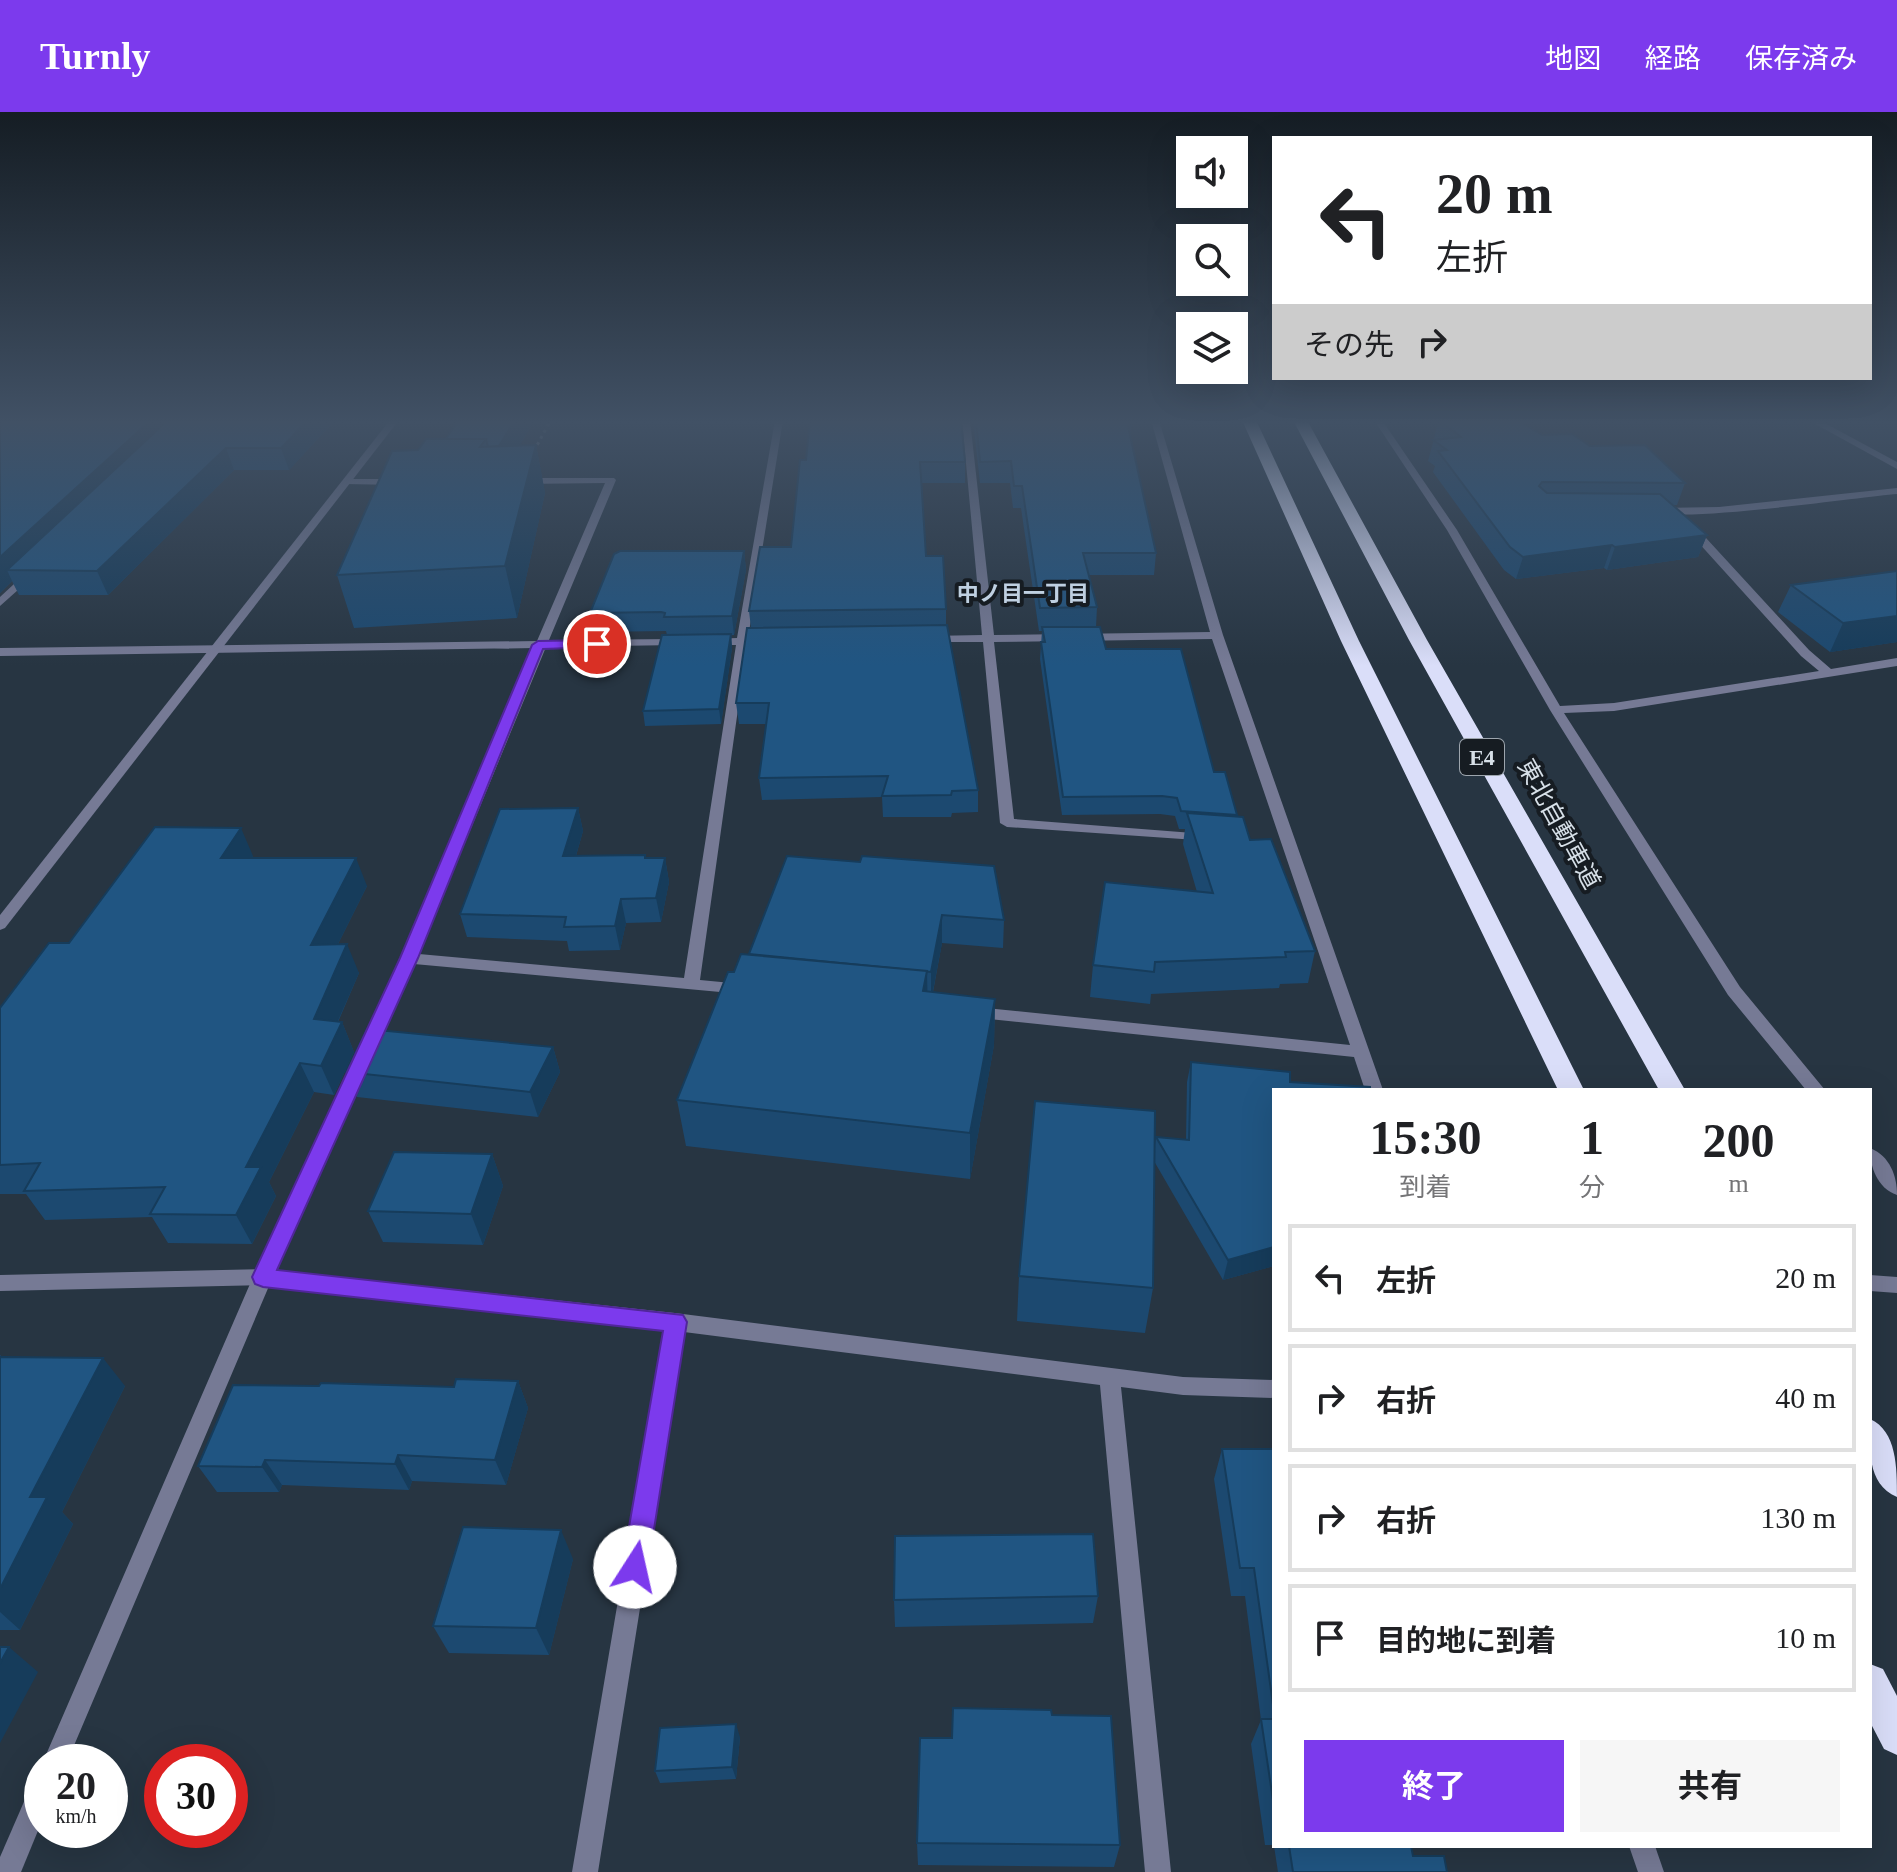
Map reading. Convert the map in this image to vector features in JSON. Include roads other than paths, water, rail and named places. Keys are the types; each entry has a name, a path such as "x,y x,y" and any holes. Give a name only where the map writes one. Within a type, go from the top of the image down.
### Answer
{"highway":[{"path":"1287,502 1350,641 1570,1088"},
{"name":"東北自動車道","path":"1344,502 1418,640 1671,1088"},
{"path":"1872,1437 1897,1481"},
{"path":"1872,1686 1897,1736"}],"street":[{"path":"0,925 332,502"},
{"path":"62,1744 263,1277 409,958 538,645 601,502"},
{"path":"691,984 765,502"},
{"path":"974,502 1007,823 1213,839"},
{"path":"1179,502 1217,635 1292,845 1373,1088"},
{"path":"1433,502 1556,710 1734,991 1814,1088"},
{"path":"1646,511 1719,511 1774,502"},
{"path":"1676,512 1805,653 1829,673"},
{"path":"0,603 45,560"},
{"path":"911,639 1217,635"},
{"path":"0,652 773,641"},
{"path":"1556,710 1614,707 1897,662"},
{"path":"1276,844 1292,845"},
{"path":"409,958 755,990"},
{"path":"962,1011 1360,1052"},
{"path":"1872,1157 1897,1188"},
{"path":"0,1283 263,1277 675,1322 1183,1386 1272,1389"},
{"path":"1872,1283 1897,1285"},
{"path":"585,1872 675,1322"},
{"path":"1110,1377 1158,1872"},
{"path":"7,1872 24,1832"},
{"path":"1643,1848 1651,1872"}],"district":[{"name":"中ノ目一丁目","path":"1023,593"}]}
